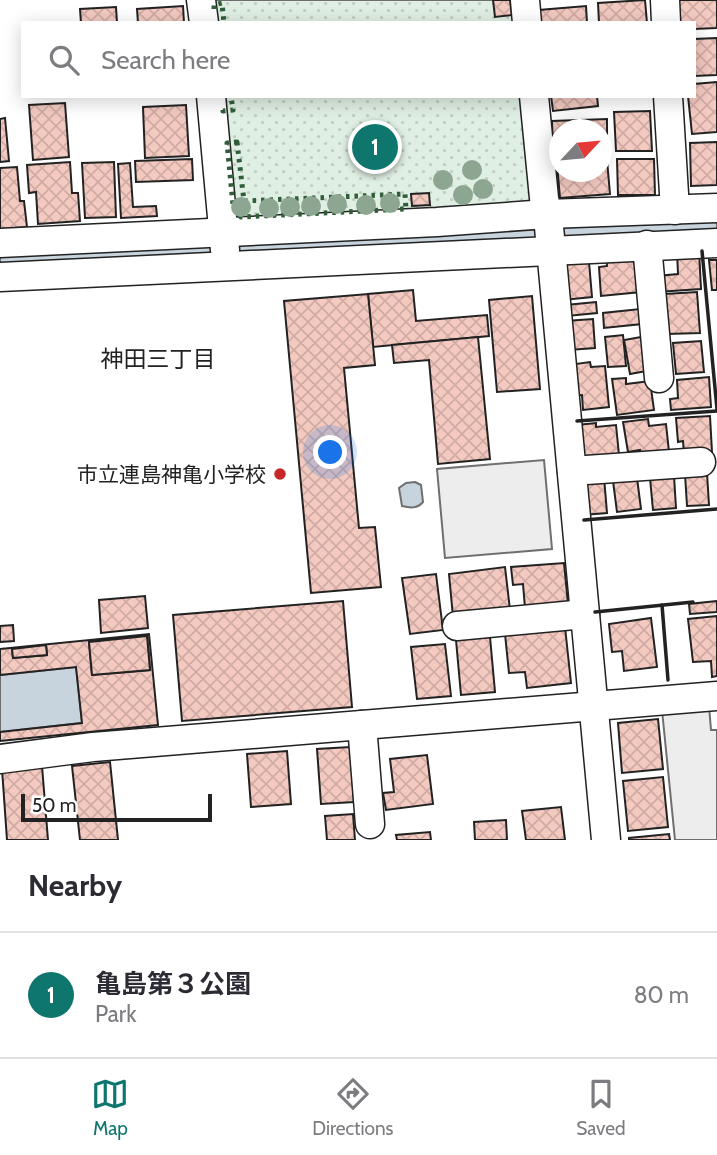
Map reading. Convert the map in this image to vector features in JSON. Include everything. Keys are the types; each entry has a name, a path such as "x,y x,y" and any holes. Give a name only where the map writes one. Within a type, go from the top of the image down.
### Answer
{"street":[{"path":"201,0 204,21"},
{"path":"525,0 527,21"},
{"path":"665,0 666,21"},
{"path":"211,98 225,249"},
{"path":"534,98 606,840"},
{"path":"668,98 675,211"},
{"path":"0,277 225,249 549,233 675,211 717,208"},
{"path":"549,233 647,245 717,243"},
{"path":"0,243 225,249"},
{"path":"647,245 659,378"},
{"path":"572,471 701,462"},
{"path":"457,626 585,614"},
{"path":"0,759 93,747 717,696"},
{"path":"362,725 370,824"}],"green space":[{"path":"210,0 516,0 518,21 212,21"},
{"path":"219,98 524,98 532,199 521,208 239,219 229,207"}],"shaded area":[{"path":"717,220 717,230 0,268 0,256"},
{"path":"544,460 552,549 445,558 437,469"},
{"path":"415,482 421,485 423,502 413,507 402,506 399,488 406,483"},
{"path":"76,667 82,723 0,732 0,675"},
{"path":"709,706 711,730 717,730 717,840 675,840 662,710"}],"building":[{"path":"493,0 510,0 512,15 495,17"},
{"path":"645,0 647,21 599,21 598,3"},
{"path":"676,0 717,0 717,28 696,29 696,21 677,21"},
{"path":"183,6 184,21 138,21 137,9"},
{"path":"586,6 587,21 540,21 539,10"},
{"path":"116,7 117,21 81,21 80,9"},
{"path":"717,38 717,75 696,76 696,39"},
{"path":"717,82 717,132 692,134 688,98 696,98 696,84"},
{"path":"551,98 597,98 598,106 553,111"},
{"path":"65,103 69,157 33,160 29,105"},
{"path":"186,105 189,156 145,158 143,107"},
{"path":"650,111 652,151 616,151 614,112"},
{"path":"5,118 9,161 0,162 0,119"},
{"path":"717,142 717,185 691,186 690,143"},
{"path":"192,159 193,180 136,182 135,161"},
{"path":"617,159 654,159 655,195 618,195"},
{"path":"70,162 72,193 78,193 80,221 38,224 36,192 29,193 27,165"},
{"path":"114,162 116,217 85,218 82,163"},
{"path":"130,163 133,207 156,206 157,216 121,218 118,164"},
{"path":"17,167 20,201 24,201 27,227 0,229 0,168"},
{"path":"559,182 609,182 610,194 560,198"},
{"path":"429,193 430,205 412,206 411,194"},
{"path":"699,250 701,289 657,292 657,276 678,274 677,251"},
{"path":"622,254 638,263 641,292 601,296 599,267 607,266 606,256"},
{"path":"709,260 717,260 717,290 712,290"},
{"path":"589,262 592,297 563,300 560,265"},
{"path":"413,290 416,321 487,315 489,336 373,347 368,294"},
{"path":"697,292 700,333 667,334 665,294"},
{"path":"368,294 375,365 344,368 359,528 375,527 381,587 311,593 284,301"},
{"path":"532,296 540,389 497,392 489,300"},
{"path":"596,302 597,313 567,316 566,305"},
{"path":"640,309 642,324 604,328 603,313"},
{"path":"593,319 595,348 569,350 566,321"},
{"path":"623,335 626,366 608,367 605,337"},
{"path":"647,336 652,370 630,374 624,340"},
{"path":"478,337 490,459 438,464 429,360 394,363 392,345"},
{"path":"701,341 704,372 676,374 673,343"},
{"path":"590,362 591,367 605,366 609,407 583,410 582,395 571,396 568,365"},
{"path":"709,377 711,407 671,410 670,399 678,398 677,380"},
{"path":"626,378 626,384 650,381 654,410 617,415 612,379"},
{"path":"710,416 712,452 684,454 683,441 678,442 676,418"},
{"path":"648,419 649,426 666,424 669,452 641,456 640,450 628,452 623,422"},
{"path":"596,423 596,427 616,425 619,455 581,459 577,425"},
{"path":"707,473 709,505 687,506 685,474"},
{"path":"674,476 676,508 653,510 650,478"},
{"path":"604,477 607,513 583,515 580,479"},
{"path":"637,478 641,509 617,512 613,481"},
{"path":"564,563 568,604 525,608 523,584 513,585 511,567"},
{"path":"505,567 510,610 453,617 449,574"},
{"path":"436,574 443,630 410,634 402,578"},
{"path":"145,596 148,628 101,633 99,600"},
{"path":"343,601 352,707 182,721 173,615"},
{"path":"717,601 717,612 690,614 689,604"},
{"path":"717,616 717,676 712,677 711,661 693,662 688,619"},
{"path":"651,618 657,667 624,671 622,651 612,652 609,624"},
{"path":"13,625 14,641 0,642 0,626"},
{"path":"565,627 571,683 527,688 525,672 509,673 505,634"},
{"path":"149,634 158,725 0,741 0,732 82,723 76,667 0,675 0,649","holes":["147,636 150,670 92,675 89,642","46,645 47,655 13,658 12,649"]},
{"path":"147,636 150,670 92,675 89,642"},
{"path":"490,637 495,692 461,695 456,640"},
{"path":"445,644 451,696 417,699 411,647"},
{"path":"46,645 47,655 13,658 12,649"},
{"path":"658,719 663,769 622,773 618,723"},
{"path":"350,747 354,802 321,804 317,749"},
{"path":"287,751 291,804 251,807 247,754"},
{"path":"427,755 433,804 386,810 383,793 394,792 390,759"},
{"path":"110,762 118,840 80,840 72,766"},
{"path":"42,766 48,840 7,840 2,769"},
{"path":"663,777 668,827 628,831 623,781"},
{"path":"561,807 565,840 526,840 522,811"},
{"path":"353,814 355,840 327,840 325,816"},
{"path":"506,820 507,840 475,840 474,822"},
{"path":"430,832 431,840 397,840 396,835"},
{"path":"669,834 670,840 629,840 629,838"}],"hedge":[{"path":"214,9 214,5 222,3 224,21"},
{"path":"223,110 233,110 231,98"},
{"path":"237,142 244,201 405,194 406,209 241,217 233,205 227,143 237,142"}],"wall":[{"path":"702,251 717,409"},
{"path":"577,421 717,411"},
{"path":"584,520 717,509"},
{"path":"595,612 693,602"},
{"path":"662,605 668,680"}],"place":[{"name":"亀島第３公園","path":"375,147"},
{"name":"市立連島神亀小学校","path":"280,474"}],"district":[{"name":"神田三丁目","path":"158,359"}]}
